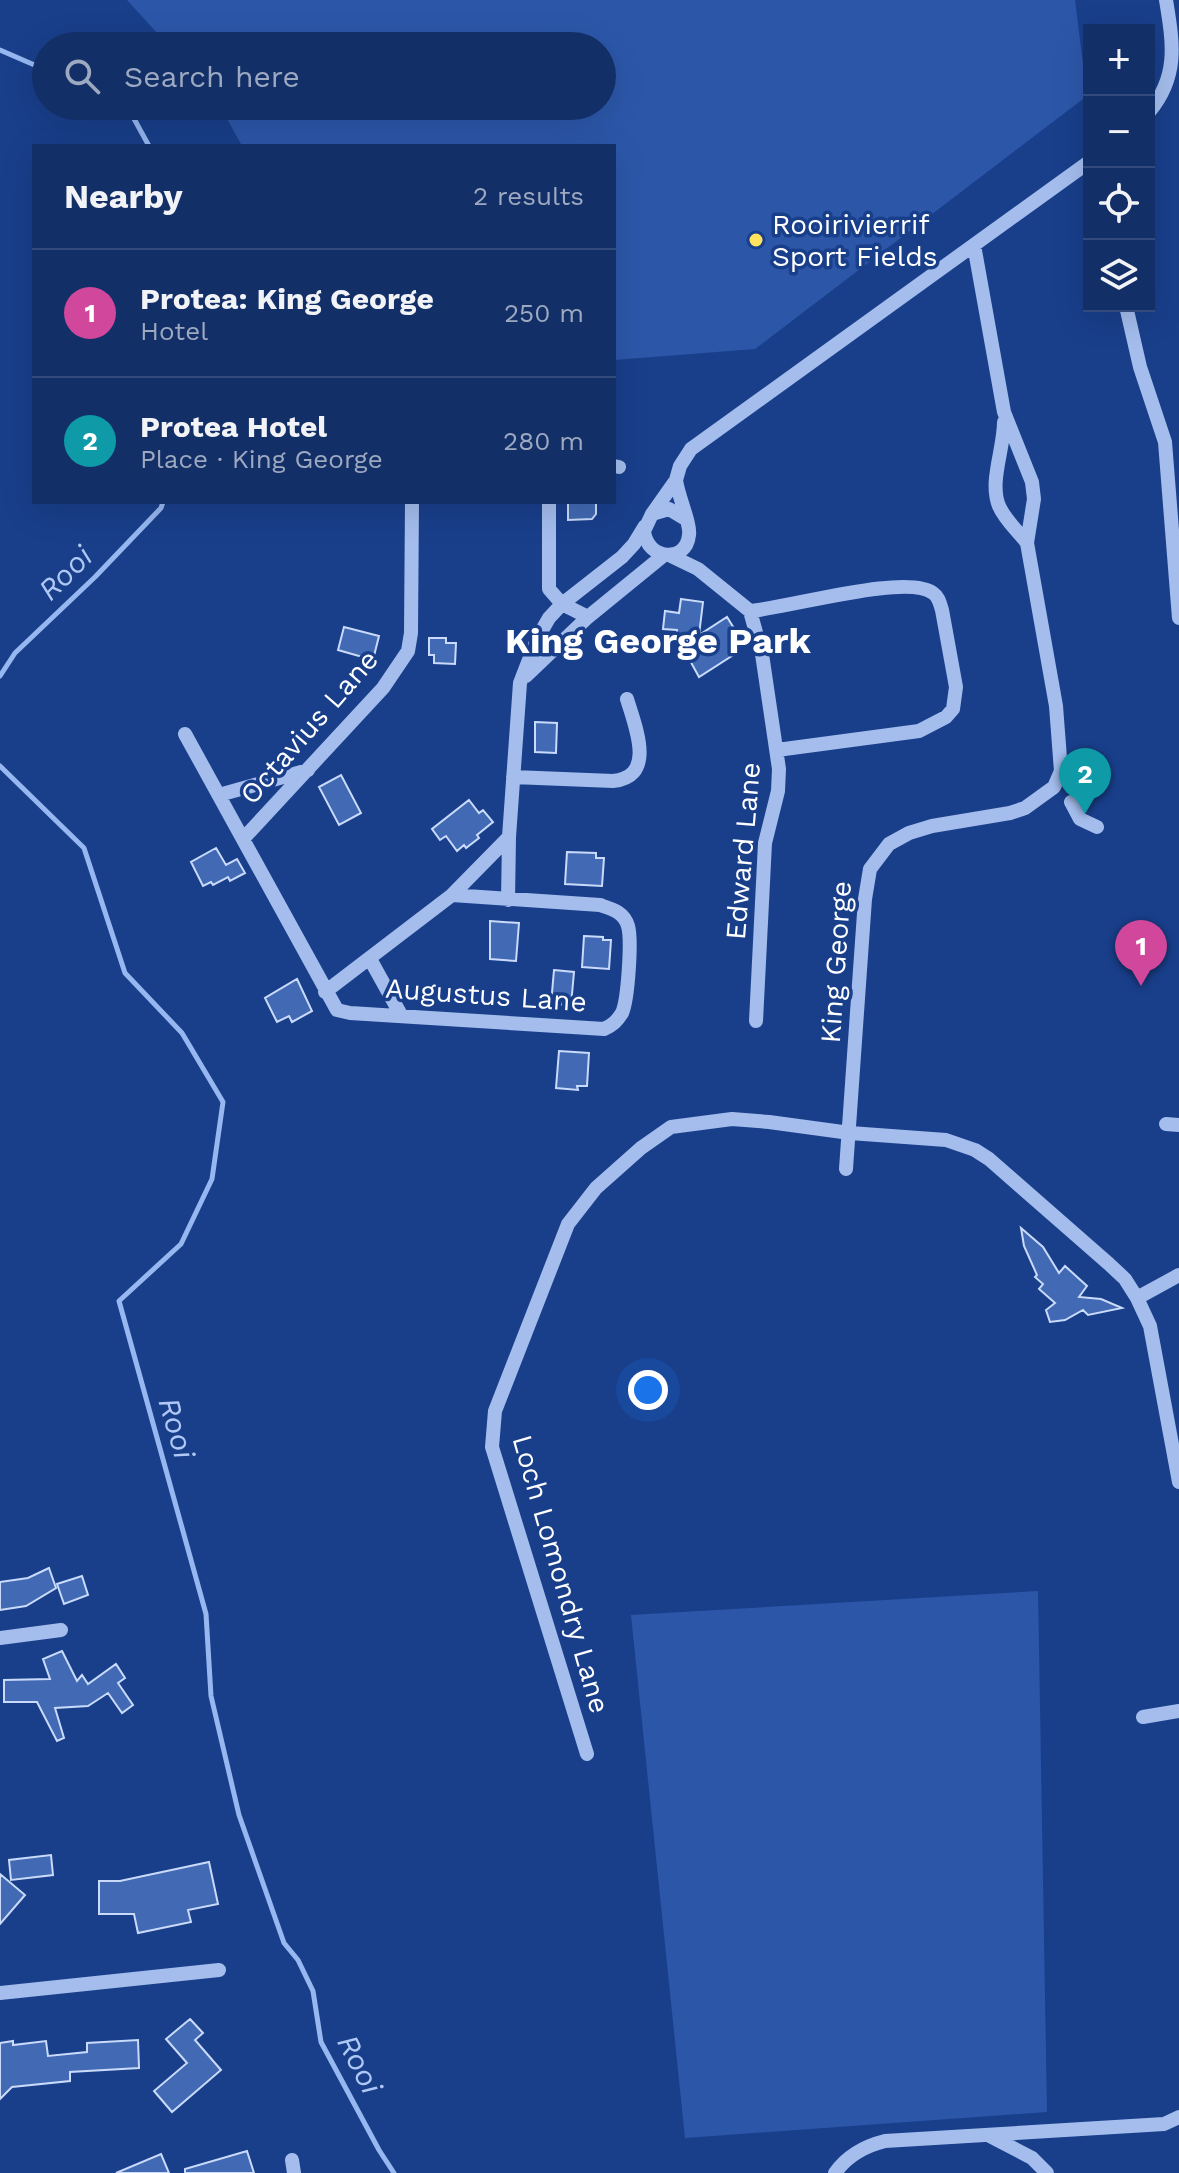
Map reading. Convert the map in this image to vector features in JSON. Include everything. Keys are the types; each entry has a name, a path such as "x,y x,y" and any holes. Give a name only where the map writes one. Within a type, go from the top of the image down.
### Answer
{"street":[{"path":"1155,105 1163,95 1173,56 1166,0"},
{"path":"508,900 509,837 520,683 544,626 562,604 634,544 676,480 680,466 691,449 1083,166"},
{"name":"King George","path":"974,245 1004,412 1004,436 995,489 1006,517 1027,543"},
{"path":"1127,312 1140,367 1165,442 1179,618"},
{"name":"King George","path":"846,1169 865,899 870,869 889,844 909,833 1025,808 1054,787 1061,771 1056,706 1027,543 1034,499 1032,482 1004,412"},
{"path":"520,683 542,658 588,617 666,555 682,550 690,531 676,480"},
{"name":"Octavius Lane","path":"243,839 383,688 408,651 411,633 412,504"},
{"path":"549,504 551,594 562,604 588,617"},
{"path":"684,518 669,509 648,520 644,536 647,545 654,552 698,569 750,611 777,609 890,586 910,586 933,592 939,599 956,687 953,709 946,717 919,731 777,750"},
{"path":"689,538 698,569"},
{"name":"Edward Lane","path":"750,611 762,654 777,750 778,791 765,843 756,1021"},
{"path":"513,777 613,781 628,778 638,768 641,749 627,699"},
{"path":"185,734 285,912 325,992 452,895 509,837"},
{"path":"219,795 308,770"},
{"path":"1071,802 1080,819 1097,827"},
{"name":"Augustus Lane","path":"325,992 341,1012 604,1029 614,1025 623,1010 629,966 628,926 619,911 600,905 452,895"},
{"path":"370,959 401,1015"},
{"name":"Loch Lomondry Lane","path":"587,1754 492,1447 495,1411 568,1224 596,1188 641,1148 671,1127 732,1119 850,1133 946,1140 975,1150 1109,1264 1125,1279 1137,1298 1150,1326 1174,1426 1179,1482"},
{"path":"1137,1298 1179,1275"},
{"path":"0,1638 61,1630"},
{"path":"1143,1717 1179,1711"},
{"path":"0,1993 219,1970"},
{"path":"835,2173 851,2156 869,2145 885,2141 1164,2124 1179,2117"},
{"path":"986,2134 1032,2158 1047,2173"}],"shaded area":[{"name":"Rooirivierrif Sport Fields","path":"127,0 1075,0 1083,64 1083,99 755,349 616,360 616,144 241,144 228,120 616,120 616,32 156,32"},
{"path":"1038,1591 1047,2112 685,2138 631,1615"}],"building":[{"path":"568,504 596,504 596,514 592,519 568,520"},
{"path":"681,599 703,602 699,635 727,617 743,643 735,648 738,652 699,677 688,657 695,653 684,635 677,634 677,630 663,629 665,611 679,613"},
{"path":"344,627 379,636 373,660 338,650"},
{"path":"429,638 446,638 446,643 456,643 455,664 434,663 434,655 429,655"},
{"path":"535,722 557,723 556,753 535,752"},
{"path":"341,775 361,813 339,825 319,787"},
{"path":"469,800 479,813 483,810 493,822 477,835 479,838 457,851 446,836 440,840 432,829"},
{"path":"216,848 226,865 237,859 245,873 230,881 228,877 213,885 211,882 203,886 191,862"},
{"path":"567,852 596,853 596,858 604,858 602,886 565,884"},
{"path":"490,921 519,923 516,961 490,959"},
{"path":"584,936 611,940 609,969 582,967"},
{"path":"554,970 574,972 571,1005 551,1004"},
{"path":"297,979 312,1011 292,1022 289,1016 277,1022 265,998"},
{"path":"559,1051 589,1053 587,1086 577,1086 578,1090 556,1088"},
{"path":"1021,1228 1043,1247 1059,1273 1065,1266 1087,1286 1079,1297 1101,1299 1122,1308 1088,1315 1083,1310 1065,1320 1050,1322 1046,1310 1055,1303 1039,1289 1043,1284 1035,1277 1037,1275 1024,1246"},
{"path":"49,1568 56,1588 26,1606 0,1610 0,1582 28,1578"},
{"path":"82,1576 88,1595 64,1604 57,1584"},
{"path":"62,1651 77,1681 82,1675 88,1684 116,1664 125,1678 118,1683 133,1705 122,1713 108,1693 88,1706 55,1708 64,1738 57,1741 37,1702 4,1702 4,1680 50,1679 43,1659"},
{"path":"51,1855 53,1875 11,1880 9,1860"},
{"path":"209,1862 218,1904 188,1910 191,1922 138,1933 134,1914 99,1914 99,1881 120,1881"},
{"path":"0,1874 25,1895 0,1924"},
{"path":"190,2019 203,2033 195,2040 221,2070 172,2112 154,2091 187,2063 166,2039"},
{"path":"138,2040 139,2068 70,2072 70,2081 12,2087 0,2099 0,2043 13,2041 13,2045 46,2041 48,2056 87,2052 87,2043"},
{"path":"247,2151 254,2173 185,2173 185,2169"},
{"path":"161,2154 169,2173 116,2173"}],"waterway":[{"name":"Rooi","path":"0,50 32,64"},
{"name":"Rooi","path":"135,120 148,144"},
{"name":"Rooi","path":"0,676 15,653 95,577 162,504"},
{"name":"Rooi","path":"0,766 84,848 125,973 182,1033 223,1102 212,1179 181,1244 119,1301 206,1614 211,1696 239,1815 284,1943 298,1960 313,1991 321,2042 394,2173"}],"place":[{"name":"Rooirivierrif Sport Fields","path":"756,240"},
{"name":"Protea Hotel","path":"1085,814"},
{"name":"Protea: King George","path":"1141,986"}],"district":[{"name":"King George Park","path":"658,641"}]}
